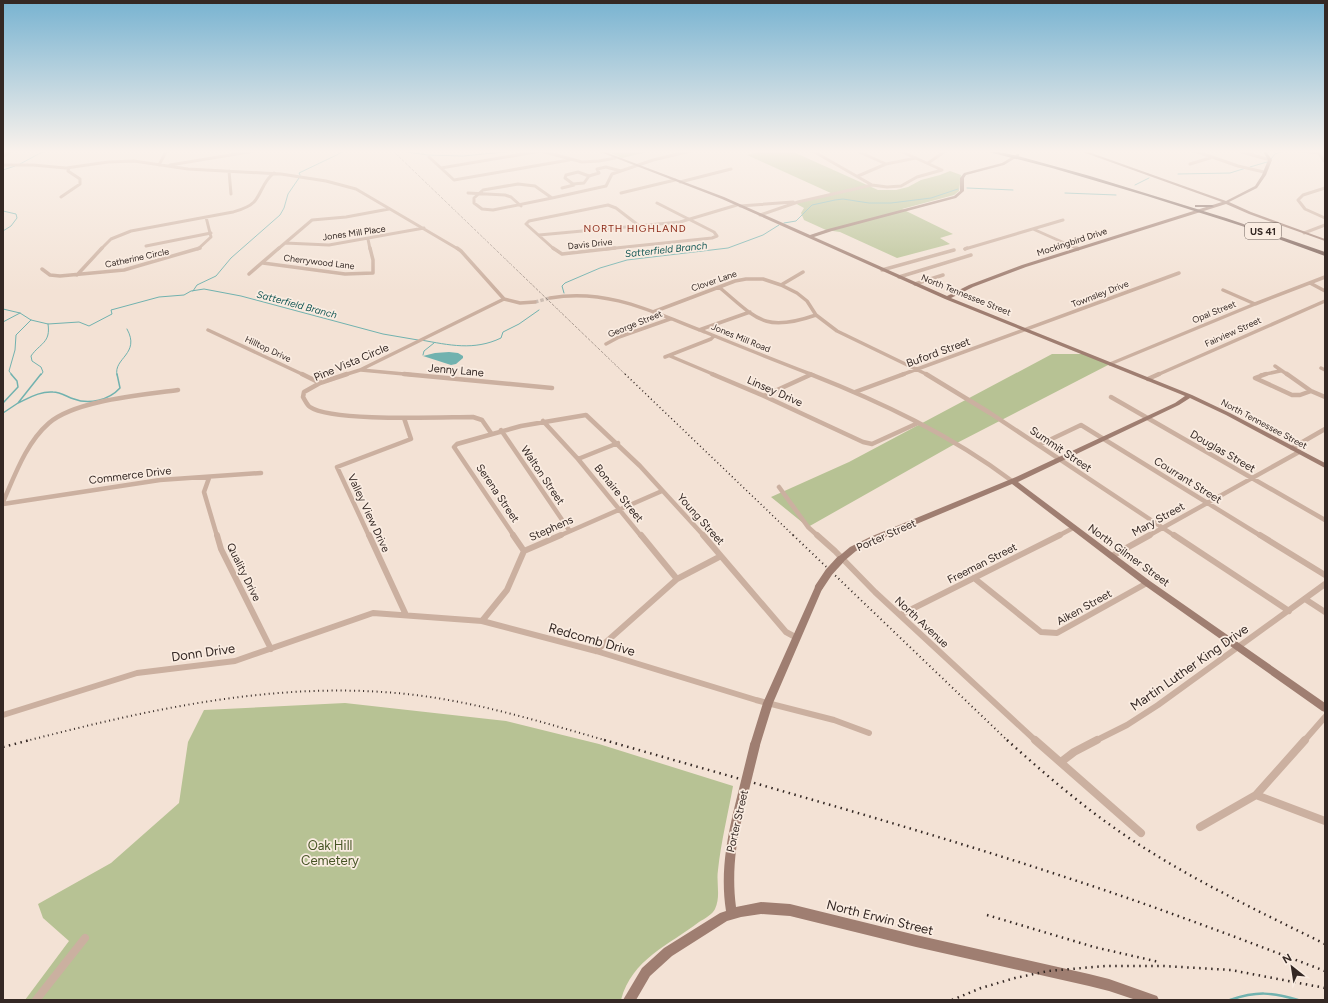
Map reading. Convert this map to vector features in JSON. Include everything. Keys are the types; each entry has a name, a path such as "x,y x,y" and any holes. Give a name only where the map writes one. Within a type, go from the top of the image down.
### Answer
{"main road":[{"name":"US 41","path":"1155,197 1186,206 1219,213 1325,250"},
{"path":"1158,197 1202,209 1308,244"},
{"name":"US 41","path":"1166,197 1194,205 1325,254"},
{"path":"1194,205 1212,206 1219,213"},
{"path":"1186,206 1193,212"}],"street":[{"path":"76,275 111,239 118,235 130,231 233,212 251,204 256,197"},
{"path":"369,197 424,228 460,251 504,299 520,303 535,302"},
{"path":"475,197 474,203 486,211 521,206 557,197"},
{"path":"509,197 521,206"},
{"name":"North Tennessee Street","path":"718,197 947,298 1190,396 1325,466"},
{"path":"760,215 798,202 821,197"},
{"path":"810,237 955,197"},
{"path":"1211,197 1250,213 1325,240"},
{"name":"Mockingbird Drive","path":"947,298 996,276 1226,202 1236,197"},
{"path":"1301,197 1298,200 1299,204 1305,209 1325,218"},
{"path":"539,236 691,219 739,205 798,202"},
{"name":"Davis Drive","path":"638,225 616,208 606,205 526,224 557,252 565,254 712,238 717,236 716,233 691,219 657,203"},
{"path":"249,274 315,219 389,209"},
{"path":"146,246 211,233 206,217"},
{"path":"965,249 1062,220"},
{"path":"1304,232 1325,224"},
{"name":"Jones Mill Place","path":"285,243 322,245 368,239 424,228"},
{"path":"1033,229 1078,249"},
{"name":"Catherine Circle","path":"42,269 53,276 124,270 186,254 202,247 211,237 211,233"},
{"path":"801,233 819,234"},
{"path":"819,234 820,242"},
{"name":"Cherrywood Lane","path":"263,263 345,274 373,273 372,253 368,239"},
{"path":"882,270 954,250"},
{"path":"899,277 971,255"},
{"path":"781,285 803,272"},
{"name":"Townsley Drive","path":"1027,330 1180,273"},
{"path":"915,284 943,275"},
{"name":"Opal Street","path":"1110,364 1255,304 1325,277"},
{"name":"Clover Lane","path":"653,312 719,287 746,279 763,279 781,285 797,293 807,301 816,315"},
{"path":"1310,283 1325,291"},
{"path":"719,287 750,312 765,321 777,324 800,320 816,315"},
{"path":"1223,290 1255,304"},
{"name":"Jones Mill Road","path":"550,298 584,296 607,297 634,304 855,392 918,423"},
{"name":"Pine Vista Circle","path":"491,433 482,420 473,417 404,418 330,414 311,408 303,397 304,392 320,383 360,370 504,299"},
{"name":"Fairview Street","path":"1148,379 1325,301"},
{"path":"699,330 750,312"},
{"name":"Summit Street","path":"816,315 837,331 918,369 1039,445 1289,611"},
{"name":"George Street","path":"606,344 619,337 670,318"},
{"name":"Hilltop Drive","path":"208,330 320,383"},
{"name":"Buford Street","path":"855,392 1027,330"},
{"name":"Linsey Drive","path":"714,336 711,339 667,356 764,396 863,442 872,444 918,423"},
{"path":"1275,366 1280,371 1311,391 1325,397"},
{"name":"Jenny Lane","path":"360,370 552,388"},
{"path":"1280,371 1255,378 1292,395 1300,395 1311,391"},
{"path":"764,396 810,375"},
{"path":"3,503 35,438 50,421 75,409 135,395 178,390"},
{"name":"Porter Street","path":"732,914 729,884 729,860 737,818 755,746 768,703 819,587 829,572 853,549 873,539 1012,481 1182,402 1190,396"},
{"name":"Douglas Street","path":"1111,397 1325,520"},
{"name":"Young Street","path":"543,421 586,415 618,444 662,491 721,556 786,632 797,638"},
{"name":"Valley View Drive","path":"404,418 411,439 337,466 406,615"},
{"path":"491,433 543,421"},
{"name":"Bonaire Street","path":"543,421 578,459 677,579"},
{"name":"North Gilmer Street","path":"918,423 963,447 1012,481 1147,583 1325,708"},
{"name":"Courrant Street","path":"1039,445 1081,425 1325,575"},
{"path":"1292,448 1325,429"},
{"name":"Walton Street","path":"501,430 569,530"},
{"name":"Serena Street","path":"491,433 457,444 454,447 524,550"},
{"path":"578,459 618,444"},
{"name":"Mary Street","path":"1112,556 1251,477 1299,452"},
{"name":"Commerce Drive","path":"3,503 160,480 260,474"},
{"name":"Quality Drive","path":"209,478 204,492 221,549 271,649"},
{"name":"North Avenue","path":"779,487 808,527 841,559 1020,728 1141,833"},
{"name":"Stephens","path":"482,621 507,590 524,550 662,491"},
{"name":"Freeman Street","path":"900,615 1073,528"},
{"path":"596,651 677,579 721,556"},
{"name":"Aiken Street","path":"974,578 1041,632 1057,633 1147,583"},
{"name":"Martin Luther King Drive","path":"1061,762 1074,752 1148,712 1325,584"},
{"path":"1305,599 1325,612"},
{"name":"Donn Drive","path":"3,715 137,673 235,661 373,613 406,615"},
{"name":"Redcomb Drive","path":"406,615 482,621 596,651 768,703 834,720 869,733"},
{"path":"1200,827 1256,794 1325,717"},
{"path":"1256,794 1325,821"},
{"name":"North Erwin Street","path":"629,1000 640,980 661,958 702,930 732,914 761,908 790,910 916,941 1096,981 1153,1000"},
{"path":"36,1000 85,938"}],"green space":[{"path":"821,197 947,197 902,209 953,234 940,238 950,244 897,258 840,232 826,230 804,220 801,213 804,208 795,203"},
{"path":"1052,354 1085,354 1110,364 953,445 808,527 771,497 849,462"},
{"name":"Oak Hill Cemetery","path":"345,703 506,721 599,744 733,786 719,860 718,899 715,909 708,916 664,946 643,963 626,986 621,1000 25,1000 69,941 43,918 38,904 111,863 179,803 188,742 204,710"}],"water":[{"path":"435,353 458,353 463,356 463,358 456,364 451,365 423,356"}],"waterway":[{"path":"193,291 197,285 216,276 231,258 280,215 287,197"},
{"name":"Satterfield Branch","path":"784,223 796,221 812,205 835,200 843,199 869,203 891,203 935,197"},
{"path":"3,211 16,214 17,218 11,226 3,231"},
{"name":"Satterfield Branch","path":"564,293 562,286 565,283 600,268 627,260 728,248 763,235 779,225"},
{"name":"Satterfield Branch","path":"193,291 204,289 241,296 383,334 418,340"},
{"name":"Satterfield Branch","path":"48,324 79,322 89,326 112,314 111,310 159,297 184,295 193,291"},
{"path":"3,309 20,313"},
{"name":"Satterfield Branch","path":"421,340 461,346 471,346 491,342 501,338 503,332 519,324 539,310"},
{"path":"3,322 20,313"},
{"path":"20,313 31,320"},
{"path":"12,375 9,371 15,350 16,335 31,320"},
{"path":"31,320 48,324"},
{"path":"41,375 43,372 41,367 32,361 31,356 46,339 48,335 48,324"},
{"path":"117,374 119,364 129,350 131,344 127,329"},
{"path":"423,355 424,351 434,343"},
{"path":"3,403 18,387 17,381 11,374"},
{"path":"18,403 41,374"},
{"path":"18,403 35,395 48,392 56,392 86,402 105,398 120,388 117,374"},
{"path":"3,413 18,403"},
{"path":"1230,1000 1256,994 1280,995 1298,1000"}],"tunnel":[{"path":"535,302 550,298"}],"railway":[{"path":"441,197 626,375"},
{"path":"625,374 794,536"},
{"path":"793,535 1008,741"},
{"path":"28,740 117,719 209,701 255,695 349,691 396,693 450,700 503,712 608,741"},
{"path":"3,747 28,740"},
{"path":"604,740 838,807 1013,860 1167,912 1325,971"},
{"path":"1007,740 1069,793 1135,842 1204,883 1325,944"},
{"path":"987,915 1094,947 1159,962"},
{"path":"952,1000 981,988 1015,978 1048,971 1105,966 1164,966 1231,970 1325,988"}],"district":[{"name":"NORTH HIGHLAND","path":"635,228"}]}
